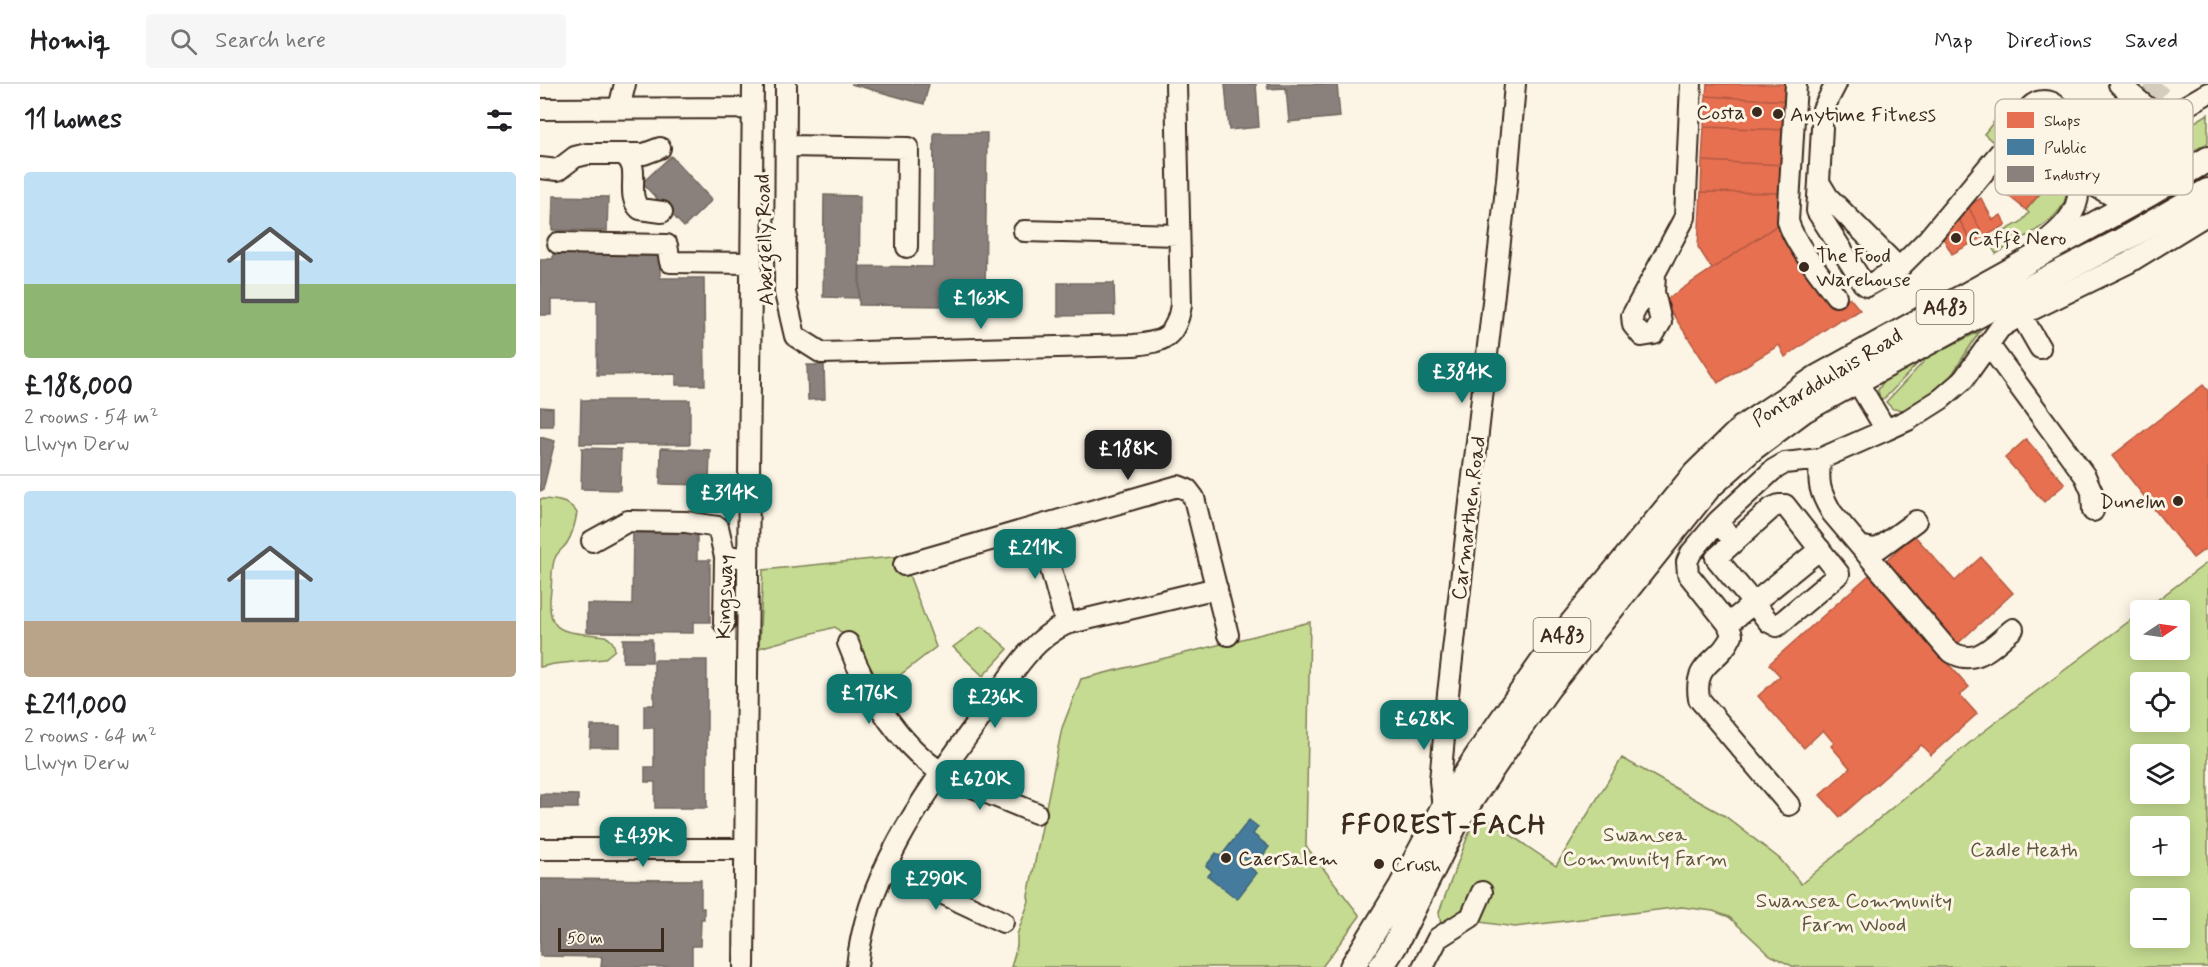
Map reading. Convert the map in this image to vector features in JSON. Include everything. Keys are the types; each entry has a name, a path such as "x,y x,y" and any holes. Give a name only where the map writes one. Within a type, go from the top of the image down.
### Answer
{"main road":[{"name":"Pontarddulais Road","path":"2193,168 2208,159"},
{"name":"Pontarddulais Road","path":"1451,814 1708,487 1753,448 1804,410 2121,241 2208,191"},
{"name":"Pontarddulais Road","path":"1451,814 1492,734 1556,643 1703,465 1742,428 1818,377 2147,195"},
{"name":"A483","path":"1352,967 1451,814"},
{"name":"A483","path":"1381,967 1395,945 1451,814"}],"street":[{"path":"619,108 625,84"},
{"name":"Kingsway","path":"744,967 753,84"},
{"name":"Abergelly Road","path":"786,84 785,293 795,336 822,353 1134,345 1162,340 1175,327 1180,311 1176,84"},
{"name":"Carmarthen Road","path":"1451,814 1440,781 1454,726 1515,84"},
{"path":"1655,274 1685,217 1691,84"},
{"path":"1796,84 1789,227 1836,296"},
{"path":"1836,84 1823,109 1817,211 1867,286 1899,268 1928,239 1995,158"},
{"path":"2119,84 2137,99"},
{"path":"2193,102 2208,93"},
{"path":"540,109 752,108"},
{"path":"786,146 908,148 907,247"},
{"path":"540,168 558,170 575,157 587,154 644,154 660,148"},
{"path":"624,155 632,165 634,202 640,209 662,212"},
{"path":"1819,182 1828,197 1899,268"},
{"path":"2005,272 2061,229 2075,208 2077,195"},
{"path":"1789,805 1699,699 1696,684 1700,672 1727,646 1731,634 1728,624 1688,574 1687,562 1691,553 1718,521 1773,470 1785,463 1820,459 1908,420 1941,399 1964,380 2000,328 2021,315 2128,263 2208,214"},
{"path":"1024,231 1179,235"},
{"path":"558,243 667,245 670,262 750,264"},
{"path":"2021,315 2040,348"},
{"path":"1988,344 2085,476 2092,492 2092,510"},
{"name":"Pontarddulais Road","path":"1857,381 1886,430"},
{"path":"1820,459 1818,486 1832,513 1947,649 1956,656 1978,657 2013,629"},
{"path":"904,565 1178,486 1188,490 1194,498 1228,635"},
{"path":"1785,505 1839,574 1777,626 1769,622 1716,558 1734,541 1772,508 1785,505"},
{"path":"592,541 628,521 686,522 718,527 725,556 724,622"},
{"path":"1718,521 1734,541"},
{"path":"1860,546 1879,548 1916,521"},
{"path":"1039,526 1066,624"},
{"path":"1728,624 1820,549"},
{"path":"725,556 748,557"},
{"path":"857,967 868,914 886,867 910,820 941,773 1030,651 1056,628 1066,624 1217,588"},
{"path":"848,643 864,683 875,702 917,751 941,773 1036,813"},
{"path":"540,849 745,849"},
{"path":"886,867 1003,921"},
{"path":"1423,967 1438,938 1471,917 1482,892"}],"green space":[{"path":"2208,114 2208,143 2193,151 2193,123"},
{"path":"1995,120 1995,139 1992,141 1984,134"},
{"path":"2039,195 2065,195 2059,210 2048,221 1996,254 1988,240 2021,222 2029,213 2026,210"},
{"path":"1980,331 1942,390 1906,410 1893,409 1886,402 1928,357"},
{"path":"1924,357 1884,399 1880,399 1878,390 1889,373"},
{"path":"540,499 566,503 577,513 571,536 557,554 552,570 551,617 562,629 605,636 609,639 615,650 604,659 540,667"},
{"path":"902,556 936,647 873,696 846,637 835,627 759,648 763,570"},
{"name":"Cadle Heath","path":"2208,562 2208,967 1794,967 1770,955 1729,917 1713,911 1682,907 1515,927 1480,922 1443,940 1439,912 1477,812 1556,866 1622,758 1725,816 1780,859 1801,884 1979,735 2130,621 2130,660 2190,660 2190,600 2157,600"},
{"path":"1310,622 1306,846 1360,916 1322,967 1011,967 1017,946 1017,935 1029,901 1028,896 1062,728 1081,679"},
{"path":"982,626 1008,649 983,676 953,647"}],"building: Shops":[{"path":"1707,84 1789,84 1788,101 1706,96"},
{"path":"1706,96 1788,101 1787,130 1704,127"},
{"path":"1704,127 1787,130 1785,165 1702,161"},
{"path":"1702,161 1785,165 1784,193 1701,192"},
{"path":"1701,192 1784,193 1782,222 1712,269 1698,247"},
{"path":"2007,195 2038,195 2026,210"},
{"path":"1981,198 1993,220 2001,215 2006,225 1984,237 1968,206"},
{"path":"1968,206 1984,237 1972,243 1955,212"},
{"name":"Caffè Nero","path":"1958,217 1972,243 1952,254 1940,233"},
{"path":"1782,222 1844,298 1850,298 1860,310 1844,320 1842,318 1785,357 1779,345 1718,383 1664,301"},
{"name":"Dunelm","path":"2203,385 2208,391 2208,547 2193,558 2112,456"},
{"path":"2026,439 2065,484 2044,502 2005,458"},
{"path":"1914,535 1955,581 1981,557 2013,593 1955,646 1882,564"},
{"path":"1869,575 1969,687 1960,695 1977,714 1931,755 1921,745 1840,817 1820,795 1850,768 1831,746 1834,743 1823,730 1804,748 1758,696 1780,676 1769,664"}],"building: Public":[{"name":"Caersalem","path":"1249,820 1258,827 1253,834 1269,847 1255,867 1242,857 1240,860 1257,873 1237,899 1208,876 1212,871 1206,866 1216,853 1221,856"}],"building: Industry":[{"path":"851,84 929,84 924,104"},
{"path":"1225,84 1256,84 1259,127 1229,130"},
{"path":"1267,84 1337,84 1340,117 1289,122 1286,88 1268,89"},
{"path":"934,133 987,133 985,300 952,300 952,306 859,305 860,266 933,267"},
{"path":"671,156 712,200 684,227 642,183"},
{"path":"824,195 860,196 859,298 823,297"},
{"path":"553,196 608,197 607,231 552,230"},
{"path":"553,250 660,250 660,278 704,278 705,385 676,385 676,374 597,375 597,300 551,300 551,315 540,315 540,259 553,259"},
{"path":"1058,283 1114,283 1115,315 1058,316"},
{"path":"807,365 824,365 825,399 808,400"},
{"path":"581,400 690,400 690,444 580,444"},
{"path":"540,407 553,408 553,426 540,426"},
{"path":"540,437 555,441 543,490 540,491"},
{"path":"582,448 621,449 620,490 581,489"},
{"path":"661,448 710,450 709,485 660,484"},
{"path":"633,526 697,527 697,560 710,560 710,622 693,622 693,633 587,632 587,604 632,605"},
{"path":"623,639 652,639 652,662 623,662"},
{"path":"654,660 707,660 707,808 655,808 655,782 645,782 645,767 654,767 654,728 644,728 644,705 654,705"},
{"path":"591,726 620,726 620,747 590,747"},
{"path":"540,794 578,795 578,808 540,808"},
{"path":"540,879 701,880 701,908 704,908 704,919 701,919 700,946 692,946 692,967 601,967 602,957 540,956"}],"tunnel":[{"path":"2147,84 2162,97"}],"place":[{"name":"Costa","path":"1757,112"},
{"name":"Anytime Fitness","path":"1778,114"},
{"name":"Caffè Nero","path":"1956,238"},
{"name":"The Food Warehouse","path":"1804,267"},
{"name":"Dunelm","path":"2178,501"},
{"name":"Caersalem","path":"1226,858"},
{"name":"Crush","path":"1379,864"}],"district":[{"name":"FFOREST-FACH","path":"1444,824"}],"park label":[{"name":"Swansea Community Farm","path":"1645,846"},
{"name":"Swansea Community Farm Wood","path":"1854,912"}]}
